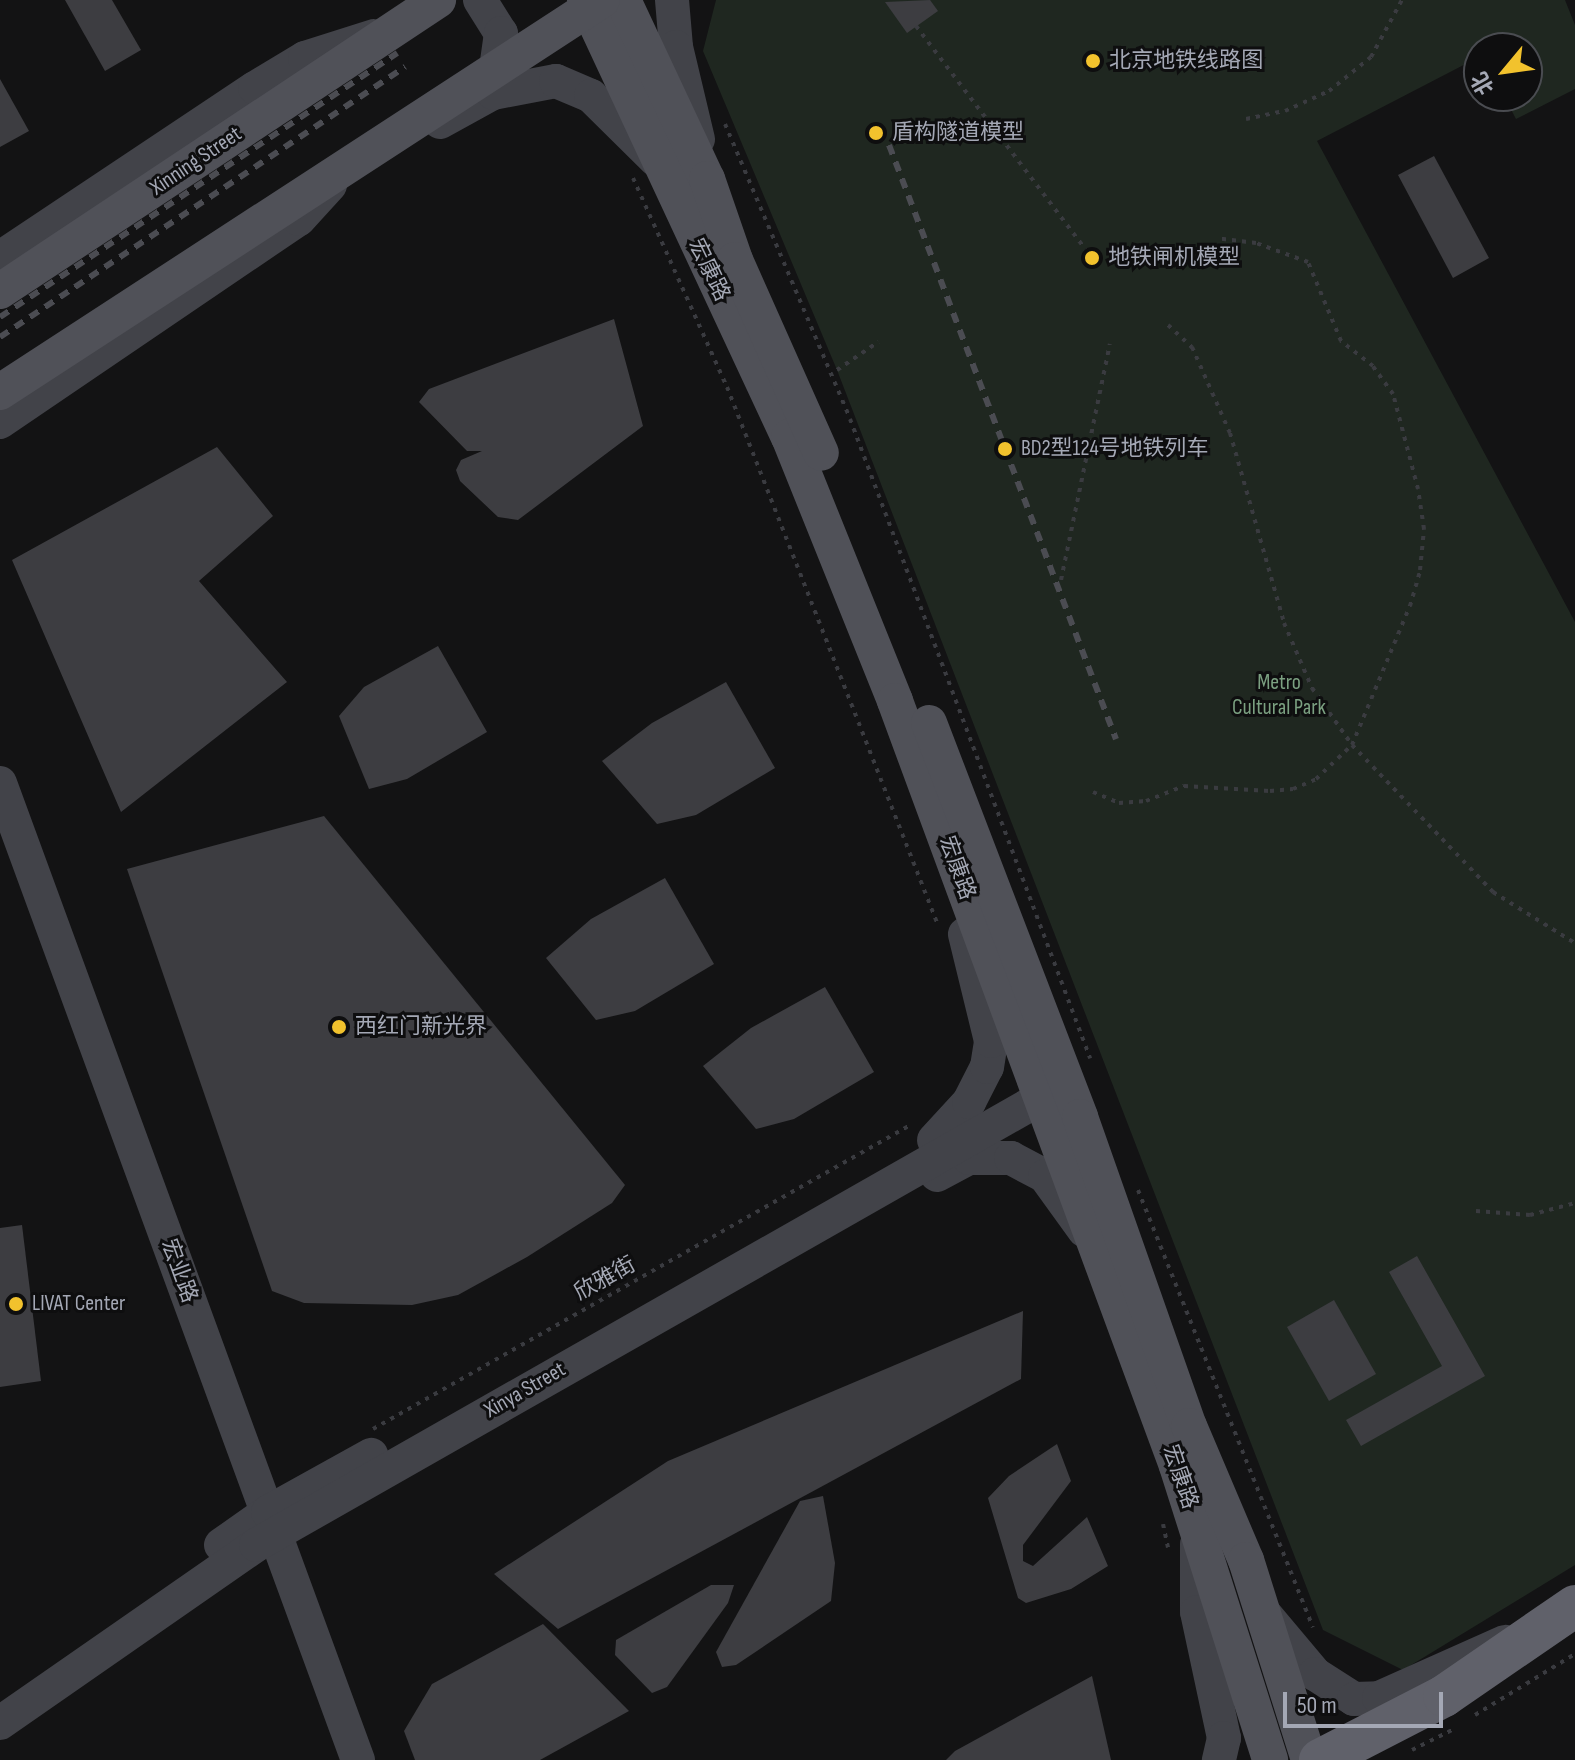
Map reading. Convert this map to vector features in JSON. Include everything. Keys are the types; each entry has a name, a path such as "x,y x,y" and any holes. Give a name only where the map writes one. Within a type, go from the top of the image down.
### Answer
{"highway":[{"path":"1320,1760 1444,1696 1575,1606"}],"main road":[{"path":"391,30 421,0"},
{"name":"Xinning Street","path":"0,291 438,0"},
{"path":"480,0 501,33 496,70"},
{"path":"672,0 676,47 707,179"},
{"path":"0,392 355,158 600,2"},
{"name":"宏康路","path":"600,2 707,179 735,260 786,368 893,629 1051,1085 1096,1247 1180,1523 1270,1760"},
{"name":"宏康路","path":"600,2 644,168 789,437 934,806 1051,1085 1263,1612 1309,1760"},
{"name":"Xinning Street","path":"0,258 305,58 391,30"},
{"path":"0,422 299,219 355,158 493,93 556,81 591,96 644,168"},
{"path":"83,202 193,163"},
{"name":"宏业路","path":"0,783 262,1530 338,1760"},
{"path":"929,1129 969,1102 987,1067 991,1041 934,806"},
{"name":"宏业路","path":"0,842 262,1530 358,1760"},
{"name":"Xinya Street","path":"0,1697 262,1530 929,1129 1051,1085"},
{"name":"Xinya Street","path":"0,1723 262,1530 811,1226 1051,1085"},
{"path":"811,1226 888,1201 969,1158 1011,1158 1045,1176 1096,1247"},
{"path":"1180,1523 1224,1738 1219,1760"},
{"path":"1263,1612 1315,1674 1354,1699 1379,1698 1482,1649 1539,1632"}],"path":[{"path":"1246,119 1285,111 1329,91 1371,57 1402,0"},
{"path":"916,26 1092,258"},
{"name":"宏康路","path":"644,168 942,937"},
{"path":"1093,792 1119,803 1146,801 1184,786 1293,789 1316,779 1352,745 1420,570 1424,529 1407,441 1393,394 1373,366 1341,341 1308,262 1280,249 1221,239"},
{"path":"1168,325 1192,347 1230,433 1284,623 1312,688 1352,745 1493,892 1575,943"},
{"path":"837,370 878,342"},
{"path":"1061,580 1110,344"},
{"name":"欣雅街","path":"360,1436 929,1129"},
{"path":"1476,1211 1530,1215 1575,1203"},
{"name":"宏康路","path":"1169,1552 1180,1523"}],"green space":[{"name":"Metro Cultural Park","path":"716,0 1565,0 1575,25 1575,89 1543,105 1543,32 1463,32 1463,65 1317,141 1575,622 1575,1565 1403,1670 1323,1630 837,370 703,51"},
{"name":"Metro Cultural Park","path":"1512,112 1530,112 1516,119"}],"building":[{"path":"65,0 112,0 141,50 105,71"},
{"path":"930,0 938,11 907,33 885,2"},
{"path":"0,79 29,131 0,147"},
{"path":"1434,156 1489,258 1453,278 1398,175"},
{"path":"614,319 643,426 518,520 498,517 460,481 456,470 461,460 482,451 467,451 419,402 429,389"},
{"path":"217,447 273,516 199,581 287,682 121,812 12,560"},
{"path":"438,646 487,732 407,779 369,789 339,716 364,687"},
{"path":"726,682 775,768 696,815 657,824 602,761 652,723"},
{"name":"西红门新光界","path":"324,816 625,1185 612,1203 527,1257 458,1295 412,1305 304,1303 272,1291 127,869"},
{"path":"665,878 714,964 635,1011 596,1020 546,958 591,919"},
{"path":"825,987 874,1072 794,1119 756,1129 703,1066 751,1028"},
{"name":"LIVAT Center","path":"22,1225 41,1381 0,1387 0,1228"},
{"path":"1417,1256 1485,1376 1361,1446 1346,1420 1442,1366 1389,1272"},
{"path":"1334,1300 1376,1374 1329,1401 1287,1327"},
{"path":"1023,1311 1021,1379 558,1629 494,1574 668,1461"},
{"path":"1057,1444 1071,1481 1023,1545 1023,1561 1033,1566 1087,1517 1108,1566 1071,1589 1026,1603 1018,1598 988,1498 1009,1476"},
{"path":"823,1496 835,1563 831,1601 736,1665 722,1667 716,1652 800,1501"},
{"path":"711,1585 734,1585 728,1603 667,1687 652,1693 615,1655 616,1640"},
{"path":"543,1624 629,1711 540,1760 415,1760 404,1731 432,1684"},
{"path":"1092,1676 1111,1760 946,1760 955,1751"}],"railway":[{"path":"0,317 397,53"},
{"path":"0,337 405,67"},
{"path":"889,145 1116,739"}],"place":[{"name":"北京地铁线路图","path":"1093,61"},
{"name":"盾构隧道模型","path":"876,133"},
{"name":"地铁闸机模型","path":"1092,258"},
{"name":"BD2型124号地铁列车","path":"1005,449"},
{"name":"西红门新光界","path":"339,1027"},
{"name":"LIVAT Center","path":"16,1304"}]}
